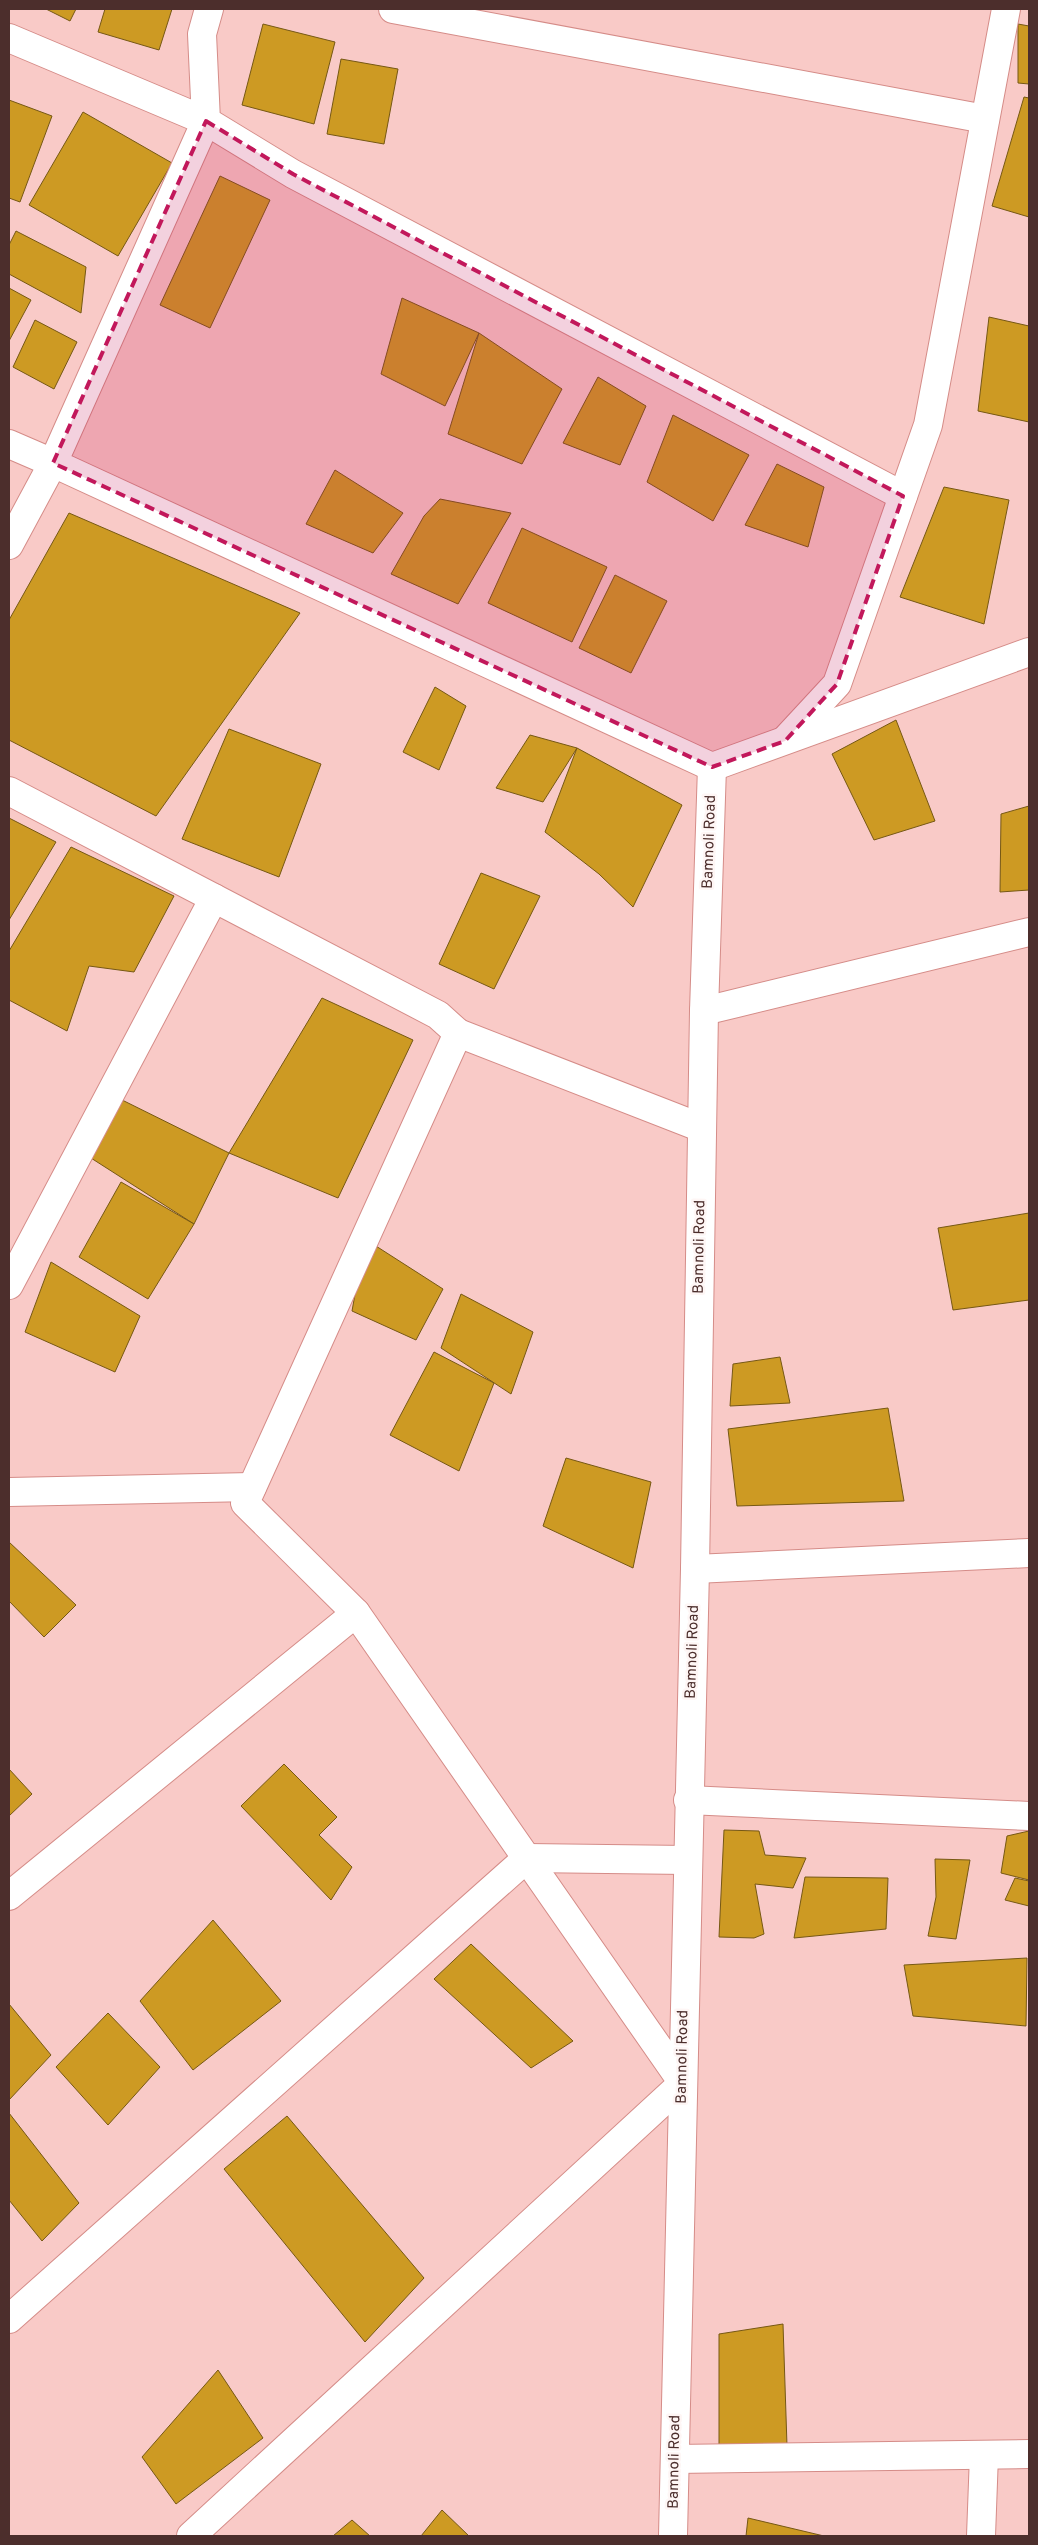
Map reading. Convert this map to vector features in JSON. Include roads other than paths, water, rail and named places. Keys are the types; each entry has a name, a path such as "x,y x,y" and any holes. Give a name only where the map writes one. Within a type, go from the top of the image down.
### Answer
{"street":[{"path":"9,545 53,463 206,121 202,34 209,9"},
{"path":"393,9 985,119"},
{"path":"784,741 837,684 928,425 1006,9"},
{"path":"9,38 206,121 293,174 903,496"},
{"path":"9,444 712,767 1029,652"},
{"name":"Bamnoli Road","path":"673,2536 688,1800 695,1569 704,1011 712,767"},
{"path":"9,791 438,1015 458,1033 702,1128"},
{"path":"9,1285 214,898"},
{"path":"704,1011 1029,932"},
{"path":"191,2536 682,2083 356,1614 245,1503 458,1033"},
{"path":"9,1492 252,1487"},
{"path":"695,1569 1029,1552"},
{"path":"9,1896 356,1614"},
{"path":"688,1800 1029,1816"},
{"path":"9,2319 527,1858 687,1860"},
{"path":"675,2459 1029,2454"},
{"path":"981,2536 984,2455"}]}
